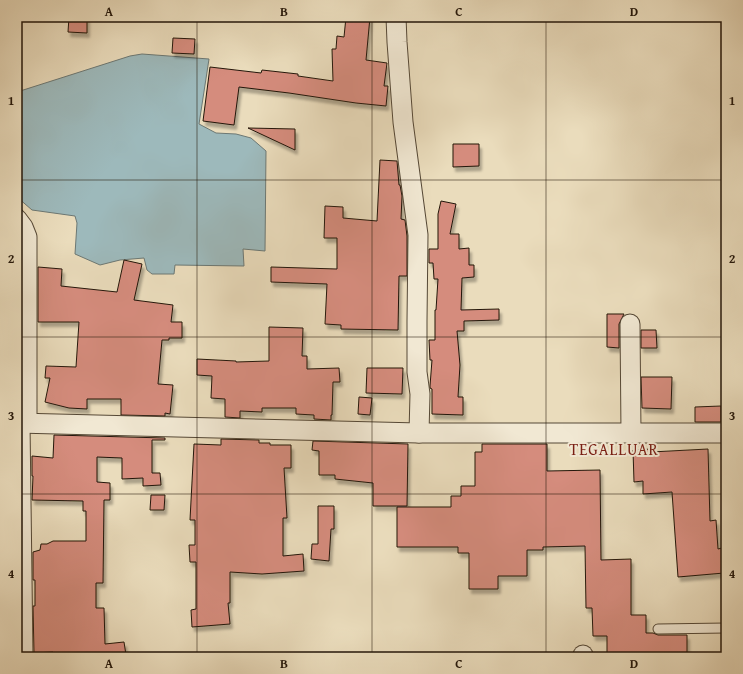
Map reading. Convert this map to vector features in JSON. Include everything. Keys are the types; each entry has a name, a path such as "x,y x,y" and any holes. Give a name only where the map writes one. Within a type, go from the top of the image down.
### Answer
{"street":[{"path":"396,17 403,122 418,235 417,321 420,394 419,433"},
{"path":"17,220 23,227 27,237 22,423 23,656"},
{"path":"630,324 631,433"},
{"path":"22,423 419,433 726,433"}],"lane":[{"path":"658,629 726,628"}],"water":[{"path":"142,54 209,59 199,124 216,133 236,134 251,138 266,151 265,251 243,249 244,266 175,265 174,274 152,274 147,270 144,258 120,260 100,265 75,254 77,223 75,216 32,210 17,197 17,92 130,56"}],"building":[{"path":"69,17 87,17 87,33 68,32"},
{"path":"346,17 370,17 366,60 387,63 384,86 388,86 386,106 239,87 234,125 203,121 210,67 261,73 262,70 298,74 298,76 333,81 332,49 336,49 337,36 344,37"},
{"path":"173,38 195,39 194,54 172,53"},
{"path":"248,128 295,129 295,150"},
{"path":"453,144 479,144 479,166 453,167"},
{"path":"380,160 397,161 399,185 402,196 401,219 405,220 407,236 407,276 399,276 398,330 341,329 341,325 325,324 327,284 271,282 271,267 337,269 337,238 324,238 325,206 343,207 343,218 377,221"},
{"path":"441,201 456,204 450,234 459,234 459,249 469,248 469,265 474,265 474,277 462,278 461,310 499,309 499,320 464,321 464,331 457,331 460,365 458,397 463,397 463,415 432,414 432,389 430,386 432,360 430,360 429,340 435,340 435,310 438,279 434,279 433,263 429,263 429,249 438,249 438,214"},
{"path":"124,260 142,264 134,300 173,305 171,322 182,322 182,338 169,338 169,340 162,340 158,384 173,385 170,414 165,413 165,416 121,415 121,399 87,399 87,409 69,408 45,402 50,378 45,378 46,366 76,367 79,322 38,322 38,267 62,269 61,286 117,292"},
{"path":"607,314 624,314 619,324 619,348 607,347"},
{"path":"269,327 303,328 302,356 307,356 307,369 339,368 340,382 333,382 331,420 314,419 314,415 296,414 296,408 262,408 262,412 240,411 240,418 225,417 225,399 211,398 212,376 197,375 197,359 236,362 269,361"},
{"path":"641,330 656,330 657,348 641,348"},
{"path":"367,368 403,368 402,394 366,393"},
{"path":"641,377 672,377 671,409 642,408"},
{"path":"359,397 372,398 370,415 358,414"},
{"path":"721,406 721,422 695,422 695,407"},
{"path":"54,435 165,438 165,440 152,440 152,473 160,473 161,485 143,486 143,478 122,479 122,458 97,457 97,482 110,483 110,500 104,500 103,583 96,583 96,608 104,608 105,644 124,642 126,655 109,657 54,657 53,652 34,653 33,606 35,606 35,580 33,580 33,552 40,550 41,544 47,544 53,541 86,541 86,511 83,511 83,501 32,500 32,456 53,458"},
{"path":"221,439 259,440 259,443 270,443 270,445 291,445 291,468 284,468 287,518 283,518 283,556 303,554 304,571 262,574 230,572 230,603 228,603 230,624 192,627 191,610 196,609 196,562 190,562 189,545 195,545 195,520 190,520 194,444 221,445"},
{"path":"313,441 408,444 407,506 373,506 373,483 335,479 335,475 319,475 319,451 312,450"},
{"path":"482,444 547,444 547,471 600,470 601,560 631,559 631,615 646,615 646,633 658,635 687,635 687,657 607,657 607,636 593,636 592,608 586,608 585,546 543,547 543,550 527,550 527,576 498,576 498,589 469,589 469,553 458,553 458,547 397,547 397,507 451,507 451,496 461,496 461,486 475,486 475,452 482,452"},
{"path":"651,449 651,452 708,449 710,521 716,520 718,549 722,548 724,573 678,577 672,492 643,494 643,481 634,482 633,450"},
{"path":"151,495 165,495 164,510 150,510"},
{"path":"318,506 334,506 334,529 331,529 329,561 311,559 312,544 318,544"}],"district":[{"name":"TEGALLUAR","path":"614,449"}]}
